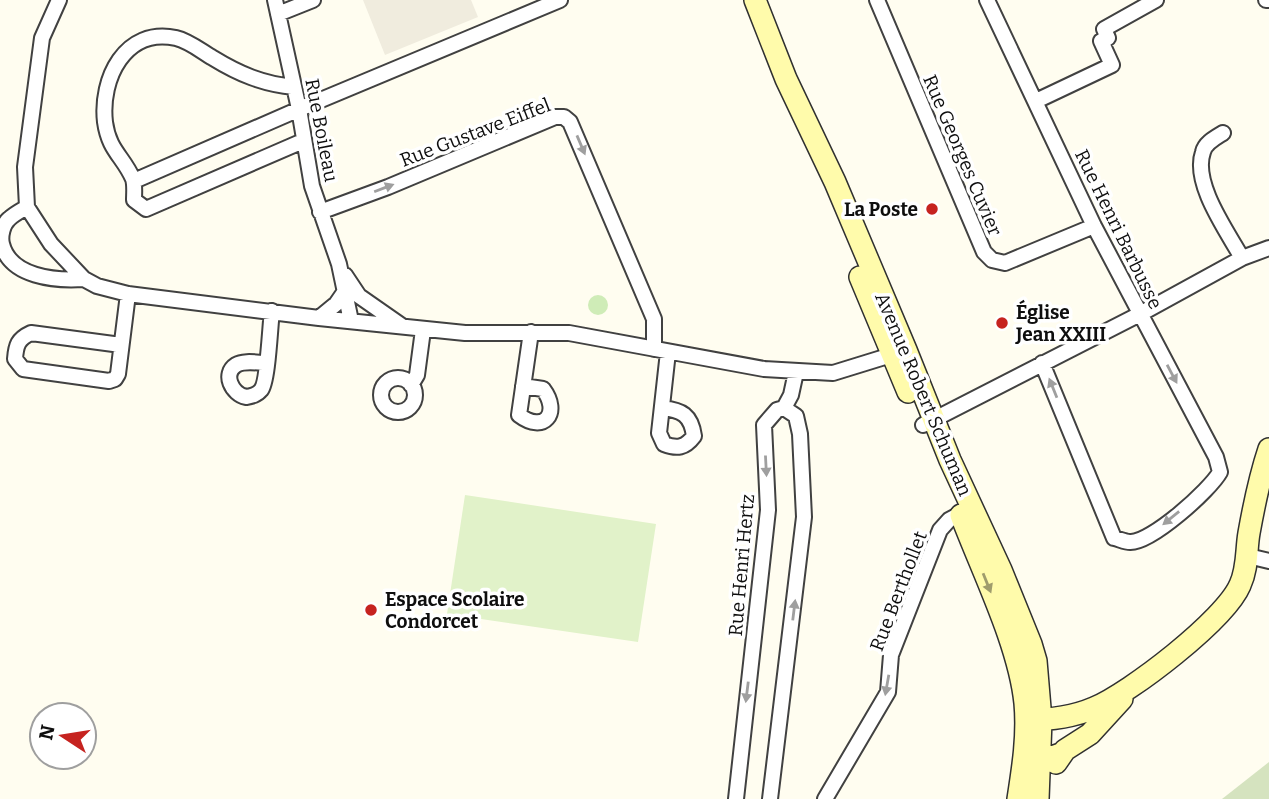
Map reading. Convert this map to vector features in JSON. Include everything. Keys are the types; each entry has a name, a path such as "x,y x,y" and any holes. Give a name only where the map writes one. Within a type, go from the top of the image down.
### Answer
{"main road":[{"name":"Avenue Robert Schuman","path":"745,0 928,423 1025,627 1037,673 1034,720 1018,799"},
{"name":"Avenue Robert Schuman","path":"755,0 786,79 835,182 899,352"},
{"name":"Avenue Robert Schuman","path":"928,423 1017,661 1034,720 1041,757 1039,794"},
{"path":"1259,558 1248,536 1269,449"},
{"path":"1034,720 1083,712 1106,702 1138,682 1216,618 1234,599 1259,558 1258,539 1269,490"},
{"path":"1037,673 1045,695 1056,706 1083,712"},
{"path":"1041,757 1054,757 1063,753 1090,734 1138,682"},
{"path":"1039,794 1063,753"}],"street":[{"path":"59,0 42,38 25,167 27,206 51,244 84,279 97,286 128,295 423,330 582,334 661,351 796,372 833,373 899,352"},
{"path":"276,7 313,0"},
{"path":"134,181 560,0"},
{"name":"Rue Georges Cuvier","path":"877,0 984,252 992,260 1005,263 1094,226"},
{"name":"Rue Henri Barbusse","path":"988,0 1094,226 1216,457 1220,472 1214,484 1149,536 1131,542 1114,538 1042,363"},
{"path":"1036,101 1112,65 1101,41 1108,38 1104,29 1141,4 1156,0"},
{"name":"Rue Boileau","path":"276,7 299,109 303,141 320,212 339,264 351,321"},
{"path":"293,87 248,78 186,41 173,37 155,37 130,47 119,58 109,79 105,120 111,147 134,181 134,200 146,209 303,141"},
{"name":"Rue Gustave Eiffel","path":"320,212 388,187 555,117 564,117 570,121 654,319 661,351"},
{"path":"1223,133 1210,141 1203,151 1202,171 1207,195 1242,258"},
{"path":"27,206 7,220 0,237 5,254 13,265 64,281 84,279"},
{"path":"928,423 1140,314 1242,258 1269,248"},
{"name":"Rue Boileau","path":"339,264 359,296 404,328"},
{"path":"319,318 337,304 345,291"},
{"path":"121,345 31,333 22,337 17,344 15,359 23,369 110,381 115,379 118,374 128,295"},
{"path":"266,363 272,311"},
{"path":"411,384 417,375 423,330"},
{"path":"523,386 531,332"},
{"path":"661,351 662,408"},
{"path":"770,799 804,517 800,434 796,416 784,408 791,395 796,372"},
{"name":"Rue Henri Hertz","path":"736,799 768,510 764,425 777,410 784,408"},
{"name":"Rue Berthollet","path":"825,799 888,692 891,656 940,530 949,520 960,514"}],"green space":[{"path":"598,295 605,298 608,305 605,312 598,315 591,312 588,305 591,298"},
{"path":"465,495 656,524 638,642 447,614"},
{"path":"1269,762 1269,799 1222,799"}],"shaded area":[{"path":"363,0 471,0 478,17 385,55"}],"place":[{"name":"La Poste","path":"932,209"},
{"name":"Église Jean XXIII","path":"1002,323"},
{"name":"Espace Scolaire Condorcet","path":"371,610"}]}
